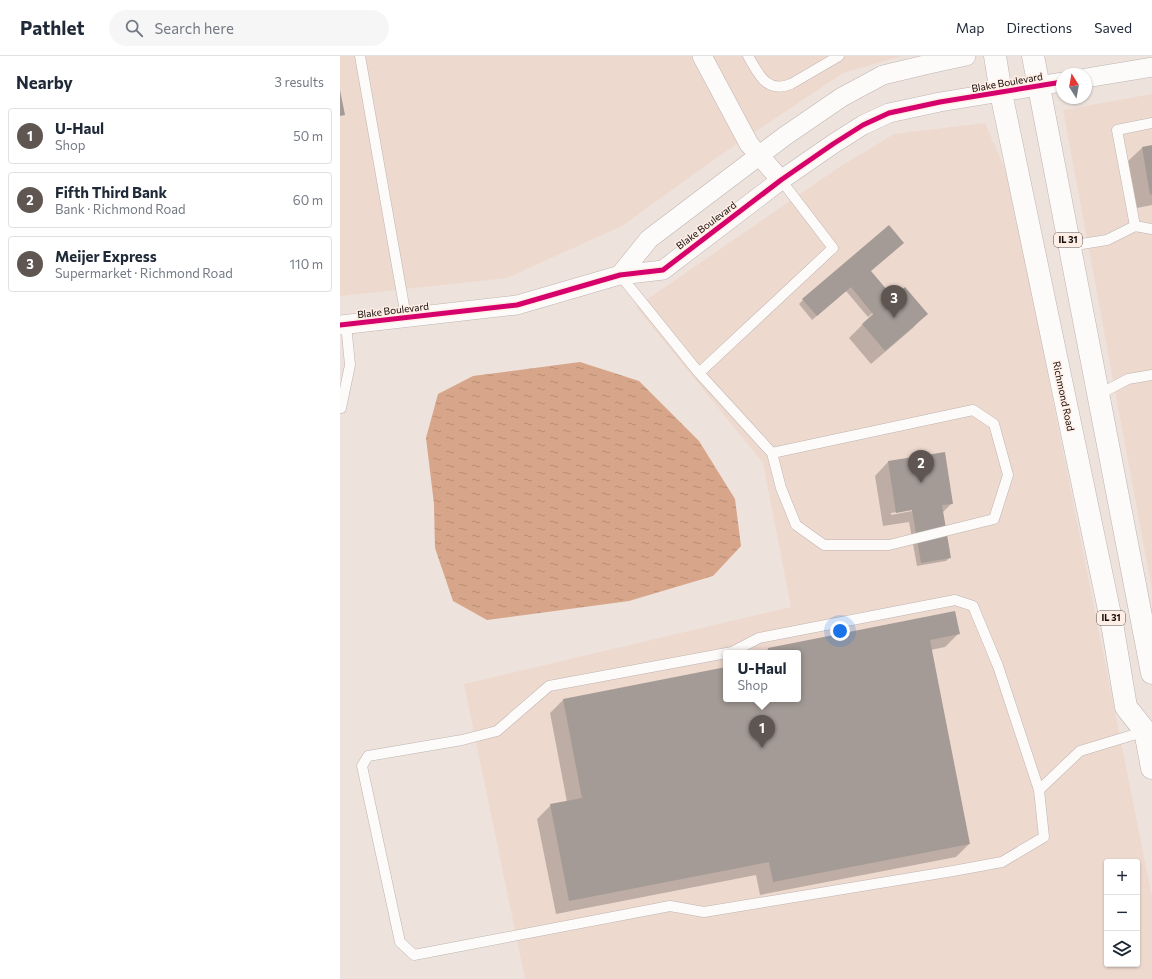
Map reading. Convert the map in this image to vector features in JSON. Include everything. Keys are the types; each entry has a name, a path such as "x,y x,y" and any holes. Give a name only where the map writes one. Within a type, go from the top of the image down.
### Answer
{"main road":[{"name":"Richmond Road","path":"995,56 1001,92 1113,629 1126,707 1150,725 1152,768"},
{"name":"IL 31","path":"1033,56 1152,674"}],"street":[{"path":"702,56 749,144 781,180"},
{"path":"620,275 649,239 759,155 842,97 883,75 966,56"},
{"path":"1092,77 1152,67"},
{"name":"Blake Boulevard","path":"343,324 517,305 620,275 662,270 781,180 863,125 889,113 940,102 1056,83"}],"lane":[{"path":"360,56 406,317"},
{"path":"748,56 762,80 775,87 783,88 839,56"},
{"path":"1135,226 1117,130 1152,123"},
{"path":"699,373 834,248 781,180"},
{"path":"1069,246 1107,240 1135,226 1152,229"},
{"path":"620,275 699,373 772,453 781,488 796,525 824,545 889,546 994,519 1008,475 994,424 973,410 772,453"},
{"path":"340,408 350,364 343,324"},
{"path":"1098,395 1128,379 1152,375"},
{"path":"723,654 549,686 497,731 462,740 368,756 362,766 400,942 414,955 670,906 704,912 938,874 1002,862 1044,838 1039,790 998,666 973,606 955,600 759,638 736,650"},
{"path":"1039,790 1080,751 1150,725"}],"shaded area":[{"path":"340,56 902,56 843,73 722,154 622,226 507,278 340,296"},
{"path":"1152,94 1152,590 1063,110"},
{"path":"985,123 1008,176 1152,897 1152,979 525,979 464,684 791,607 763,463 636,307 838,168 894,134"}],"water":[{"path":"580,362 639,381 699,441 735,499 741,546 713,576 629,601 487,620 453,601 435,548 434,504 426,438 438,394 473,376"}],"building":[{"path":"340,90 345,115 340,116"},
{"path":"1152,145 1152,194 1150,195 1142,147"},
{"path":"889,225 904,243 871,271 893,297 905,287 928,314 885,351 862,324 873,314 851,287 817,316 802,299"},
{"path":"945,452 953,504 942,505 951,558 921,563 912,510 896,513 888,461"},
{"path":"955,611 960,634 930,640 970,844 773,882 769,862 569,901 550,804 582,798 563,699 723,668 723,702 801,702 801,650 768,650 768,648"}],"cycle path":[{"path":"340,325 517,305 620,275 663,270 781,180 863,125 889,113 940,102 1056,83"}],"place":[{"name":"Meijer Express","path":"894,318"},
{"name":"Fifth Third Bank","path":"921,483"},
{"name":"U-Haul","path":"762,748"}]}
